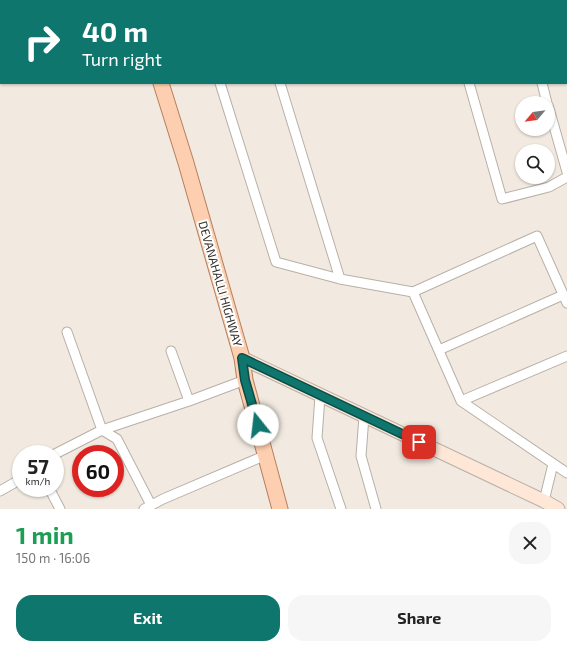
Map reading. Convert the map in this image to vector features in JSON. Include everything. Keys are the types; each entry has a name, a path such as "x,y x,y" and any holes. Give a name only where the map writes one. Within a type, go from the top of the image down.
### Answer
{"main road":[{"name":"DEVANAHALLI HIGHWAY","path":"160,84 186,164 242,358 245,380 280,509"}],"street":[{"path":"220,84 276,262 340,279 413,292 538,236 565,299 439,350"},
{"path":"280,84 340,279"},
{"path":"469,84 502,199 550,187 567,177"},
{"path":"542,84 546,96"},
{"path":"555,129 567,172"},
{"path":"413,292 461,401 567,473"},
{"path":"67,332 102,430 117,439 147,507 266,455"},
{"path":"171,351 189,401"},
{"path":"461,401 567,356"},
{"path":"242,358 558,509"},
{"path":"64,449 102,430 189,401 245,380"},
{"path":"320,396 317,438 341,509"},
{"path":"364,416 361,456 376,509"},
{"path":"544,501 553,464"},
{"path":"0,491 12,484"},
{"path":"54,497 60,509"}],"route":[{"path":"258,425 245,380 242,358 419,442"}]}
